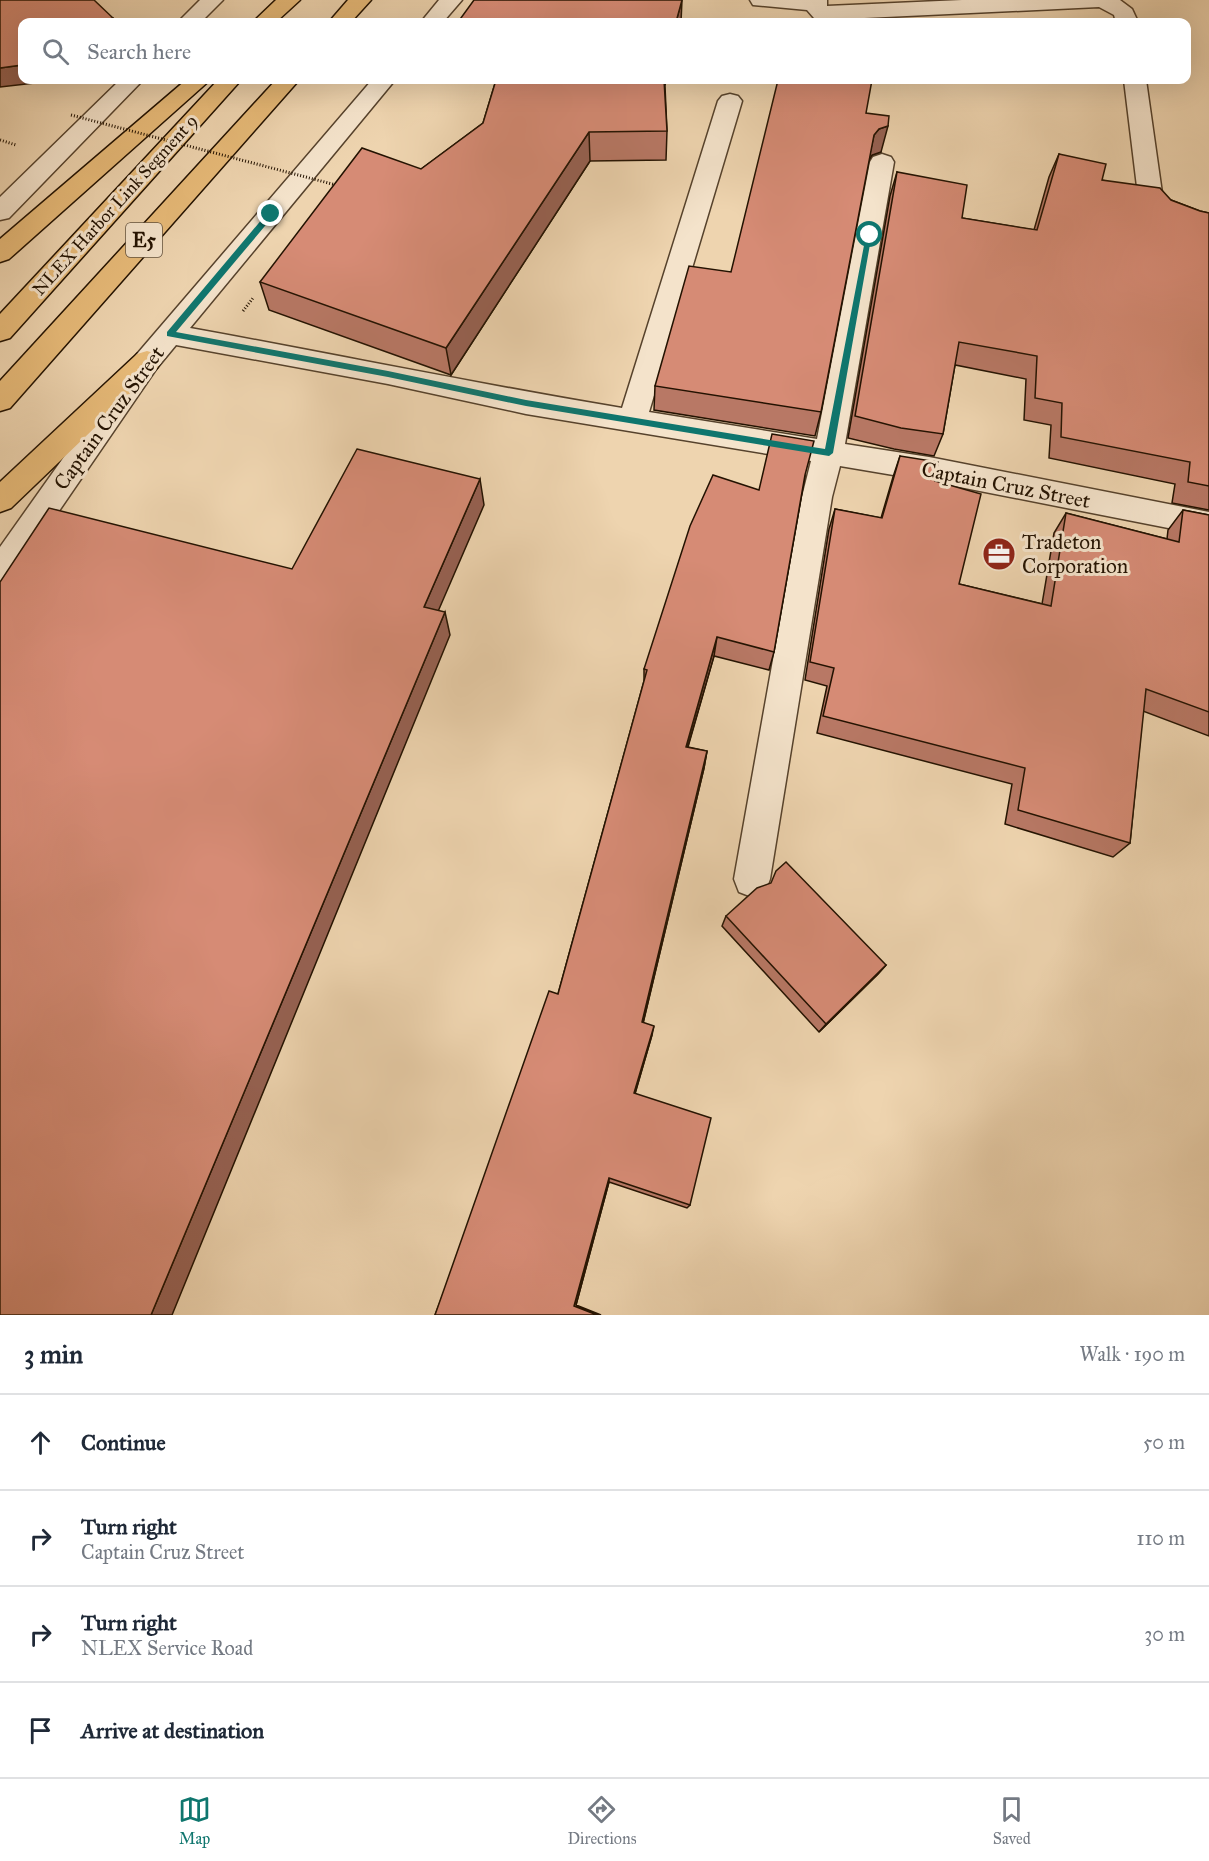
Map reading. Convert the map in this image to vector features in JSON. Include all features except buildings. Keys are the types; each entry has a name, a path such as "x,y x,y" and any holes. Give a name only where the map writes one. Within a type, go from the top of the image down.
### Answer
{"highway":[{"path":"269,18 290,0"},
{"path":"286,18 302,0"},
{"path":"344,18 360,0"},
{"path":"0,253 194,84"},
{"name":"NLEX Harbor Link Segment 9","path":"0,331 226,84"},
{"name":"E5","path":"0,400 284,84"},
{"path":"0,500 147,362"}],"street":[{"path":"193,18 212,0"},
{"path":"435,18 451,0"},
{"path":"761,0 815,2 822,13 1101,0 1117,6 1127,18"},
{"path":"0,212 128,84"},
{"path":"170,334 381,84"},
{"path":"1136,84 1150,195 1168,216 1209,228"},
{"path":"632,421 730,100"},
{"path":"752,879 817,497 829,453 882,162"},
{"name":"Captain Cruz Street","path":"0,572 147,362 170,334 388,374 526,403 929,469 1209,524"}],"path":[{"path":"71,115 346,187"}],"place":[{"name":"Tradeton Corporation","path":"999,554"}],"route":[{"path":"271,214 170,334 388,374 526,403 829,453 870,235"}]}
